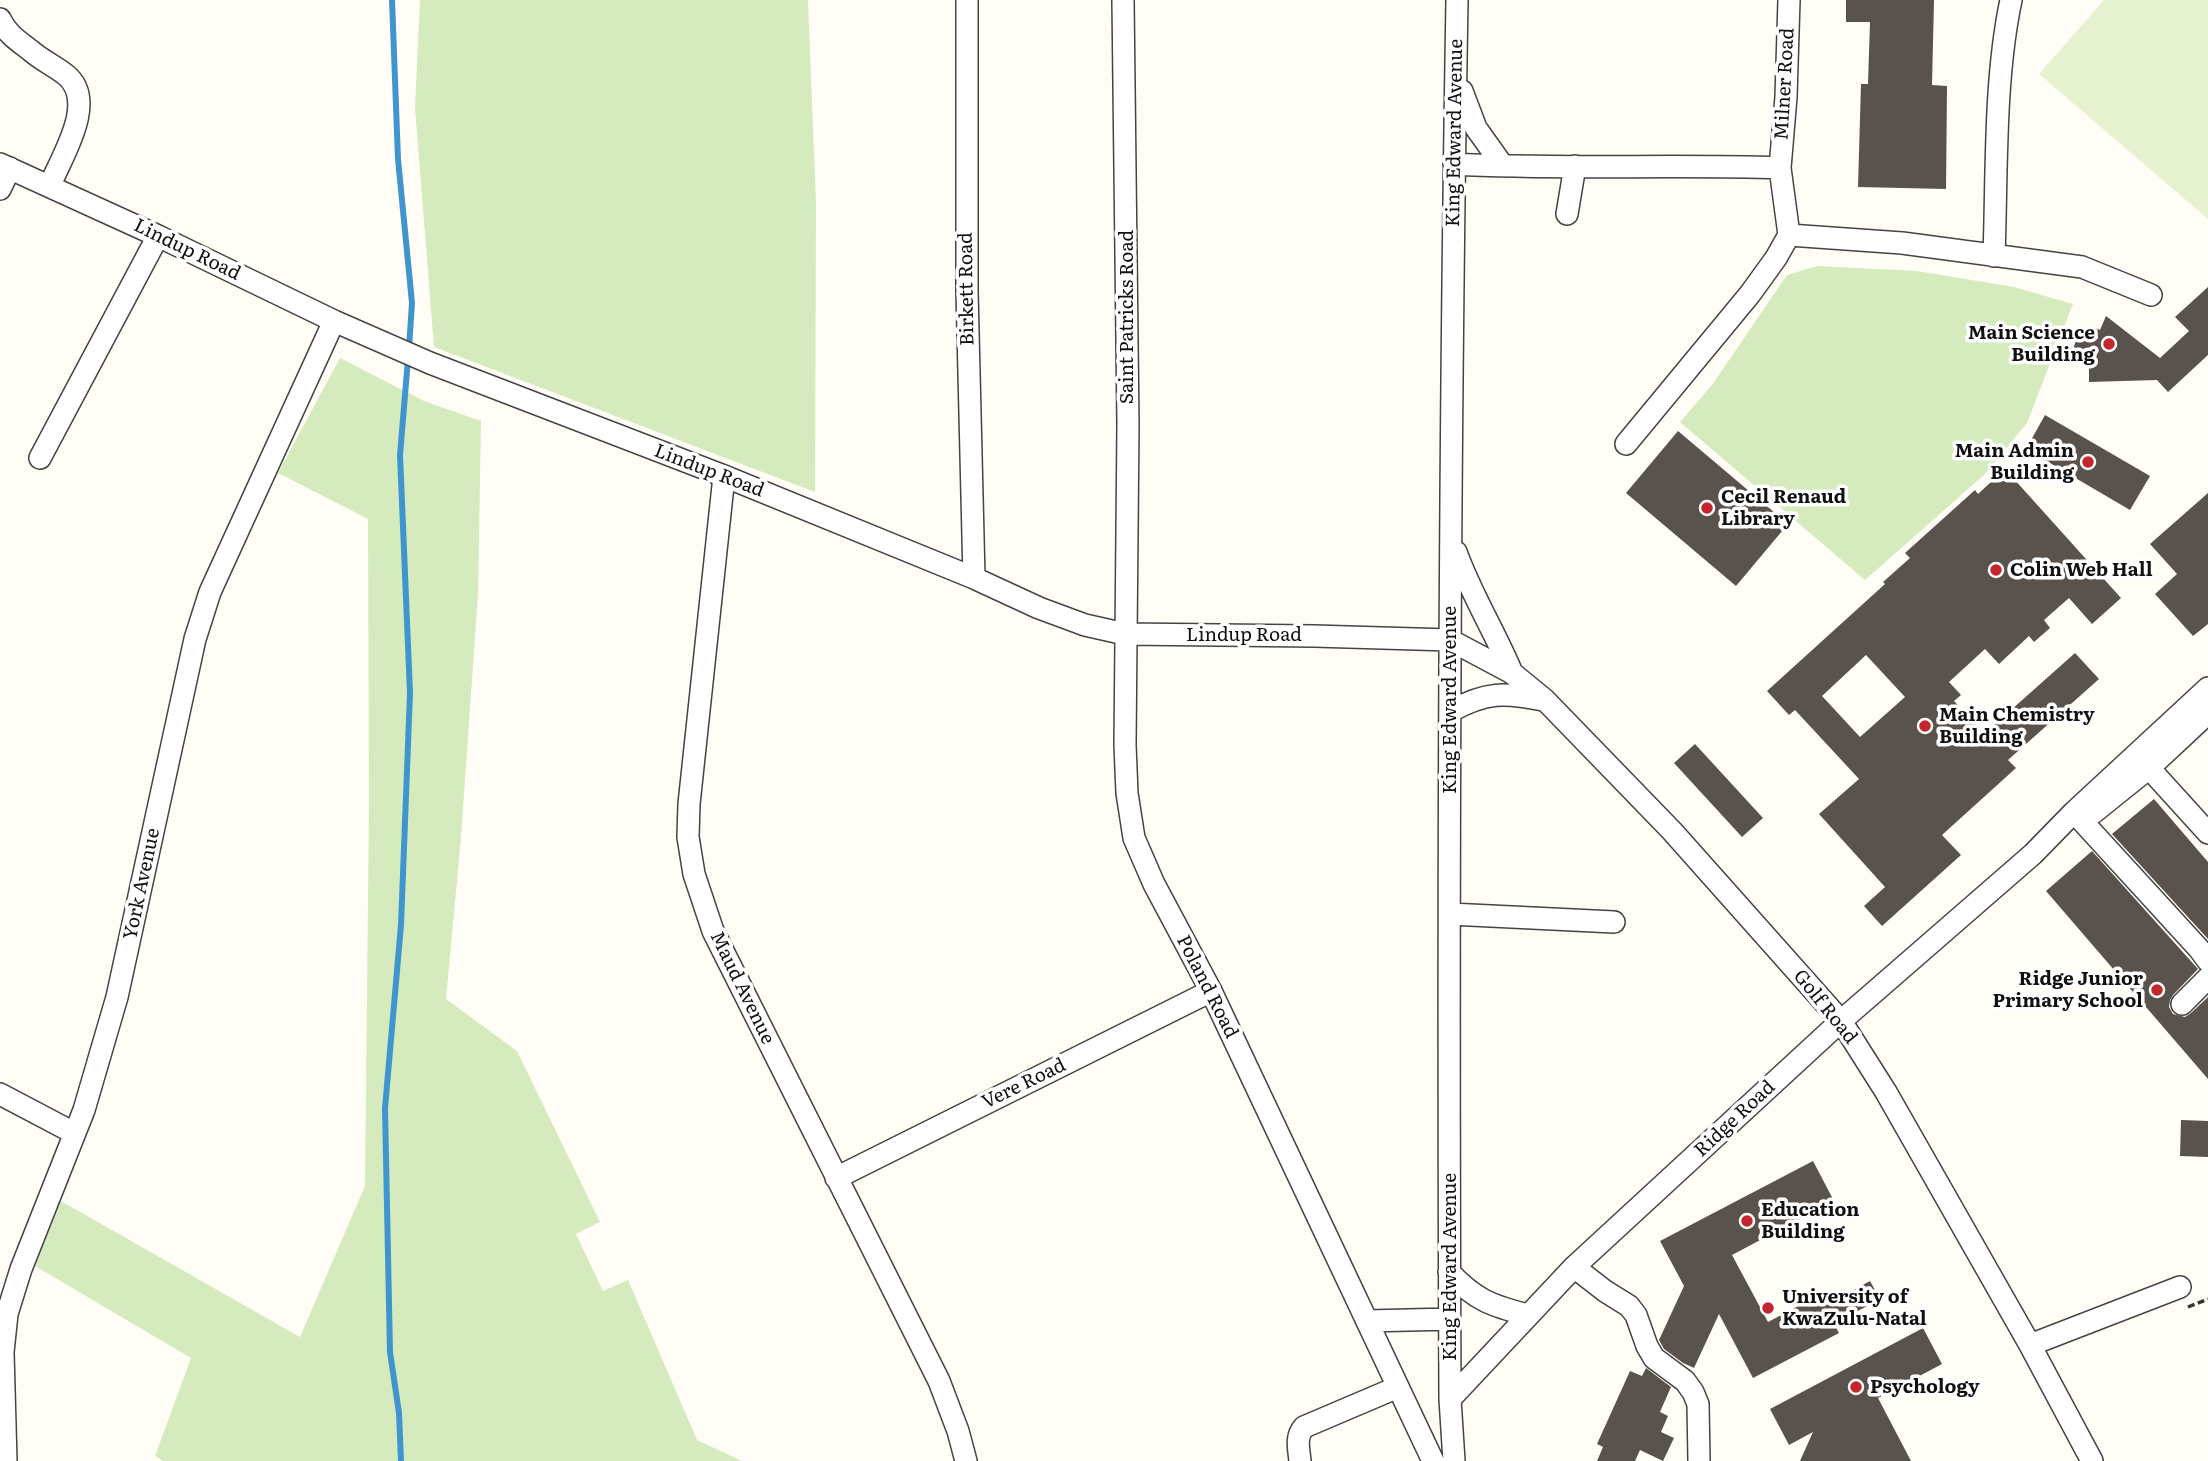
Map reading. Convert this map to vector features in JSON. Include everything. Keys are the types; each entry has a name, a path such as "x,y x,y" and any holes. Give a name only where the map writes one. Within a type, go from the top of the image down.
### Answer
{"street":[{"name":"Birkett Road","path":"967,0 967,291 974,578"},
{"name":"Saint Patricks Road","path":"1123,0 1128,424 1125,634"},
{"name":"King Edward Avenue","path":"1454,1461 1450,1399 1449,1272 1450,640 1457,0"},
{"name":"Milner Road","path":"1789,0 1786,97 1780,168 1789,236"},
{"path":"1994,256 2001,85 2011,0"},
{"path":"0,19 5,29 34,54 66,75 75,85 80,98 79,114 72,135 50,185"},
{"path":"1456,72 1470,116 1489,149 1503,166"},
{"path":"1454,164 1780,168"},
{"name":"Lindup Road","path":"5,166 334,321 430,363 724,476 1085,625 1125,634 1450,640"},
{"path":"0,189 5,166"},
{"path":"1567,214 1575,166"},
{"path":"40,458 158,236"},
{"path":"1626,444 1750,294 1789,236 1902,243 2082,267 2151,295"},
{"name":"York Avenue","path":"6,1461 3,1352 7,1314 20,1269 74,1133 103,1049 117,997 195,639 210,592 334,321"},
{"name":"Maud Avenue","path":"724,476 689,804 688,836 694,874 713,931 939,1381 966,1461"},
{"path":"1451,540 1463,572 1512,673"},
{"name":"Poland Road","path":"1125,634 1126,793 1134,838 1154,884 1211,991 1433,1461"},
{"name":"Golf Road","path":"1450,640 1512,673 1545,701 1672,831 1841,1021 1886,1092 2092,1461"},
{"name":"Ridge Road","path":"1450,1399 1574,1267 1841,1021 2033,854 2074,812 2208,688"},
{"path":"1451,711 1481,697 1492,695 1505,694 1545,701"},
{"name":"Ridge Road","path":"2033,854 2082,821 2149,768 2208,713"},
{"path":"2149,768 2208,833"},
{"path":"2082,821 2208,961"},
{"path":"1450,914 1614,922"},
{"path":"2182,1004 2208,978"},
{"name":"Vere Road","path":"836,1178 1211,991"},
{"path":"0,1094 74,1133"},
{"path":"1574,1267 1629,1306 1636,1315 1654,1358 1685,1381 1693,1392 1698,1404 1699,1461"},
{"path":"1449,1272 1463,1287 1479,1298 1528,1315"},
{"path":"2029,1345 2180,1287"},
{"path":"1367,1321 1450,1319"},
{"path":"1300,1461 1298,1440 1304,1427 1398,1387"}],"green space":[{"path":"420,0 808,0 816,203 815,492 434,347 415,108"},
{"path":"2104,0 2208,0 2208,219 2039,74"},
{"path":"1817,266 1917,271 2014,287 2073,304 2027,423 1985,474 1865,580 1680,422 1712,385 1787,275"},
{"path":"340,358 424,401 481,421 478,594 461,837 446,999 517,1051 600,1222 576,1234 603,1291 628,1280 697,1440 742,1461 163,1461 155,1456 191,1358 35,1266 61,1201 300,1337 365,1186 369,804 368,519 278,473"}],"building":[{"path":"1846,0 1934,0 1932,85 1947,86 1946,189 1858,187 1861,84 1868,84 1870,22 1846,22"},
{"name":"Main Science Building","path":"2208,287 2208,355 2168,392 2157,380 2089,382 2089,365 2083,364 2084,355 2072,352 2079,332 2086,336 2090,326 2100,330 2106,316 2160,358 2189,331 2175,317"},
{"name":"Main Admin Building","path":"2045,415 2150,476 2130,510 2026,449"},
{"name":"Cecil Renaud Library","path":"1678,431 1788,524 1736,586 1626,493"},
{"path":"2005,469 2121,598 2092,624 2069,598 2044,620 2050,628 2034,642 2029,636 1999,664 1985,649 1949,682 1961,695 1954,701 1984,734 2075,653 2099,679 2008,760 2016,768 1942,835 1961,855 1882,926 1864,906 1885,887 1819,814 1859,779 1795,710 1789,715 1767,691 1885,584 1883,582 1910,558 1905,553 1975,490 1978,494","holes":["1866,655 1905,697 1860,737 1822,696"]},
{"path":"2208,493 2208,624 2193,636 2155,594 2177,574 2150,544"},
{"path":"1695,744 1763,818 1742,837 1674,763"},
{"path":"2154,799 2208,862 2208,939 2112,834"},
{"path":"2092,851 2198,969 2173,995 2169,1007 2173,1014 2185,1017 2208,997 2208,1079 2046,891"},
{"path":"2181,1120 2208,1121 2208,1157 2180,1156"},
{"path":"1813,1161 1834,1201 1732,1255 1768,1322 1819,1295 1824,1306 1870,1281 1880,1299 1834,1324 1839,1333 1753,1378 1719,1314 1694,1368 1683,1363 1664,1349 1659,1340 1684,1286 1660,1241"},
{"name":"Psychology","path":"1923,1328 1942,1364 1878,1398 1911,1461 1800,1461 1813,1432 1789,1445 1770,1409"},
{"path":"1646,1368 1671,1387 1660,1412 1668,1416 1661,1432 1674,1438 1663,1461 1640,1450 1635,1461 1597,1461 1603,1447 1597,1444 1630,1371 1642,1376"}],"waterway":[{"path":"392,0 398,159 412,303 409,348"},
{"path":"401,1461 399,1413 390,1352 385,1108 401,925 410,693 400,455 408,359"}],"place":[{"name":"Main Science Building","path":"2109,344"},
{"name":"Main Admin Building","path":"2088,462"},
{"name":"Cecil Renaud Library","path":"1707,508"},
{"name":"Colin Web Hall","path":"1996,570"},
{"name":"Main Chemistry Building","path":"1925,726"},
{"name":"Ridge Junior Primary School","path":"2157,990"},
{"name":"Education Building","path":"1747,1221"},
{"name":"University of KwaZulu-Natal","path":"1768,1308"},
{"name":"Psychology","path":"1856,1387"}]}
